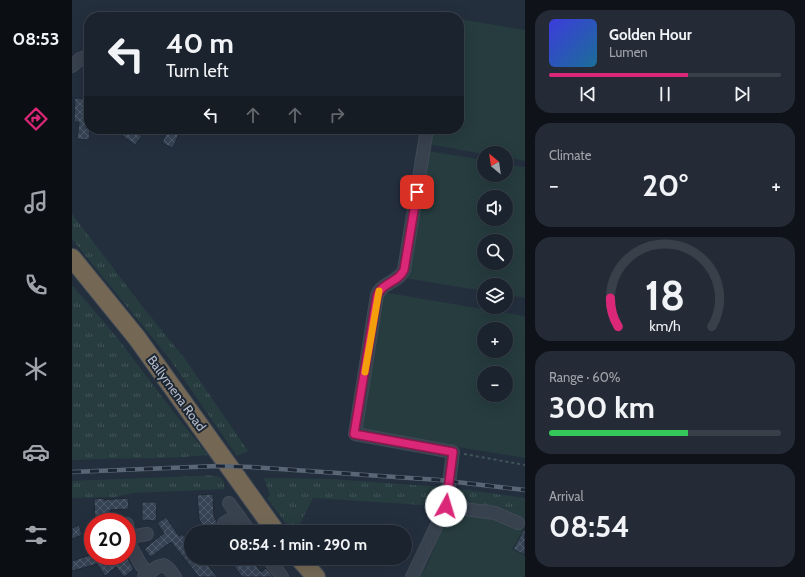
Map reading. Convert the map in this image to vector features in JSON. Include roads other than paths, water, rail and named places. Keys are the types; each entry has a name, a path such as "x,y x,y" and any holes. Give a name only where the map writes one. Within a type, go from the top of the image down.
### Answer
{"highway":[{"name":"Ballymena Road","path":"72,258 137,338 191,411 271,525"},
{"path":"301,565 310,577"},
{"path":"305,565 316,577"}],"street":[{"path":"72,66 84,58"},
{"path":"412,577 446,506 453,452 354,434 377,296 379,290 401,276 404,270 426,134"},
{"path":"229,503 245,525"},
{"path":"444,510 456,508 495,513 518,523"},
{"path":"224,523 238,515"},
{"path":"136,536 147,534"},
{"path":"136,557 147,575 164,565 175,577"},
{"path":"273,565 282,577"}],"railway":[{"path":"72,472 217,466 251,467 439,480 525,490"}]}
